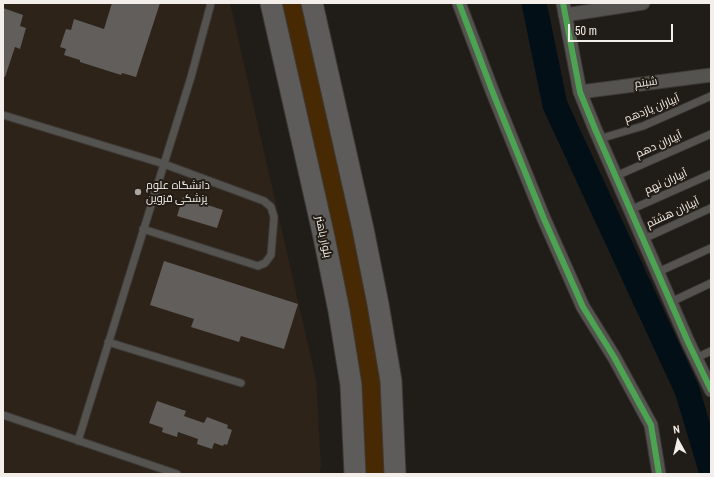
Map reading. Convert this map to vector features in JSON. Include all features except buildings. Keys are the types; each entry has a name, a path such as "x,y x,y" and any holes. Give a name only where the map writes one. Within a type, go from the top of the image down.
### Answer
{"main road":[{"name":"بلوار باهنر","path":"271,3 324,237 339,311 351,385 351,470"},
{"path":"312,3 378,304 391,381 395,474"}],"street":[{"path":"459,3 496,101 544,219 578,294 651,425 659,474"},
{"path":"644,3 564,9 580,92 630,210 711,390"},
{"name":"شبنم","path":"580,92 711,75"}],"lane":[{"path":"78,440 164,164 211,3"},
{"name":"آبیاران یازدهم","path":"599,139 643,126 711,96"},
{"path":"3,115 164,164 264,201 271,207 274,217 271,256 265,263 258,266 143,229"},
{"name":"آبیاران دهم","path":"616,176 711,134"},
{"name":"آبیاران نهم","path":"630,210 711,174"},
{"name":"آبیاران هشتم","path":"643,239 711,208"},
{"path":"658,272 711,248"},
{"path":"671,302 711,283"},
{"path":"108,342 241,383"},
{"path":"696,358 711,351"},
{"path":"3,415 177,474"}],"shaded area":[{"name":"دانشگاه علوم پزشکی قزوین","path":"3,3 230,3 316,380 321,467 319,474 3,474"},
{"path":"271,3 312,3 363,229 395,474 355,474 351,385"}],"waterway":[{"path":"534,3 555,105 687,390 711,470"}],"cycle path":[{"path":"459,3 493,93 544,219 583,307 614,357 651,425 659,474"},
{"path":"563,3 580,92 688,342 711,390"}],"place":[{"name":"دانشگاه علوم پزشکی قزوین","path":"138,192"}]}
